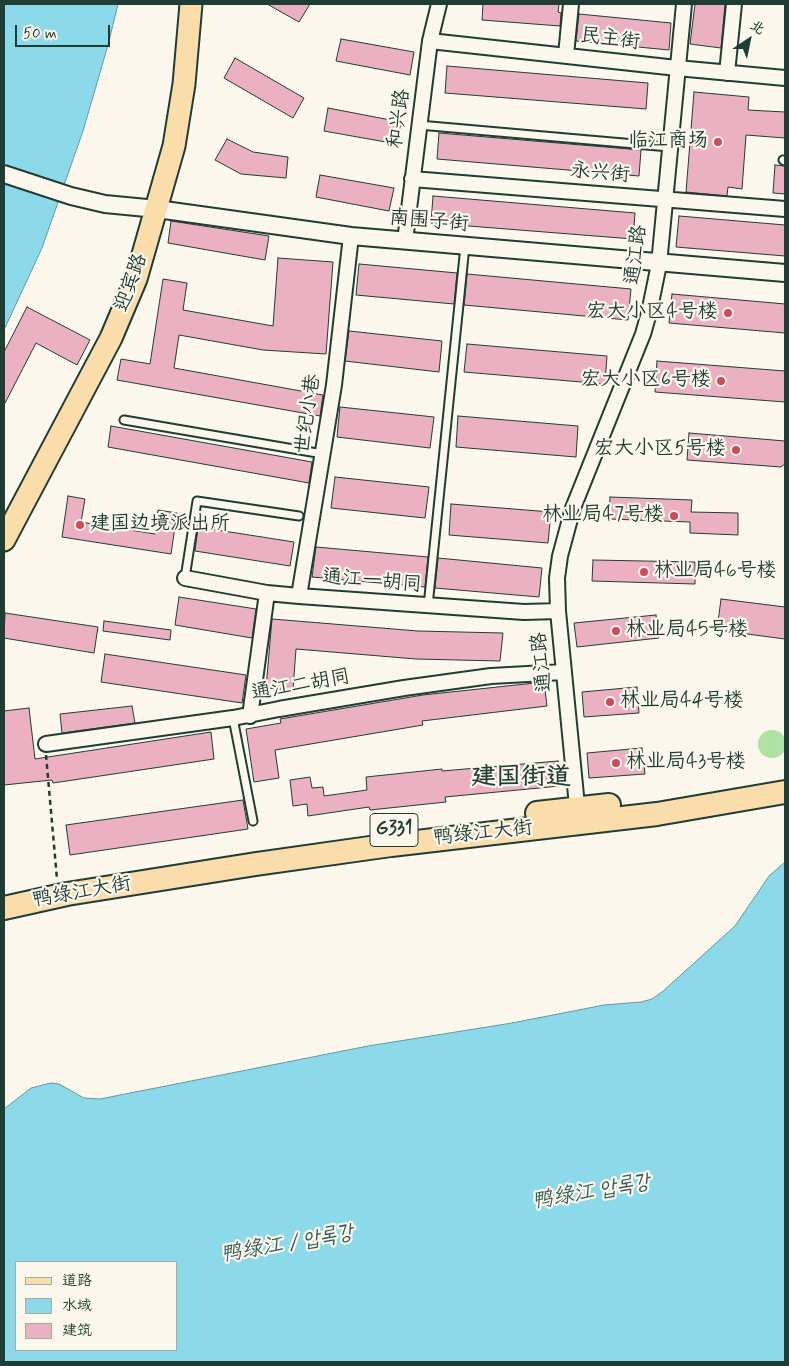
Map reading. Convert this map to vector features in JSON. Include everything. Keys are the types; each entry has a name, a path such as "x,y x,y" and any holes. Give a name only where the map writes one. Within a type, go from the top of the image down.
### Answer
{"highway":[{"name":"鸭绿江大街","path":"4,908 67,894 578,816 785,777"},
{"name":"鸭绿江大街","path":"4,892 311,841 578,816 692,809 785,792"}],"main road":[{"name":"迎宾路","path":"4,540 111,338 136,279 174,146 184,84 191,4"}],"street":[{"name":"和兴路","path":"404,241 430,41 439,4"},
{"path":"566,55 571,4"},
{"name":"通江路","path":"578,816 558,611 557,578 564,536 573,508 643,334 649,313 659,264 676,68 684,4"},
{"path":"726,72 734,4"},
{"name":"民主街","path":"430,41 785,78"},
{"name":"南围子街","path":"4,174 71,196 106,204 156,209 351,236 659,264 785,273"},
{"name":"永兴街","path":"412,178 785,209"},
{"name":"世纪小巷","path":"299,596 334,385 351,236"},
{"name":"通江一胡同","path":"185,578 299,596 524,612 558,611"},
{"path":"250,716 267,592"},
{"name":"通江二胡同","path":"46,744 250,716 279,709 433,684 491,676 564,672"}],"lane":[{"path":"419,126 669,147"},
{"path":"428,606 464,246"},
{"path":"124,420 323,454"},
{"path":"185,578 197,500 299,516"},
{"path":"233,718 253,821"}],"path":[{"path":"46,744 46,763 58,883"}],"green space":[{"path":"772,730 782,734 786,744 782,754 772,758 762,754 758,744 762,734"}],"water":[{"path":"4,4 118,4 83,131 42,248 4,330"},
{"path":"785,862 785,1362 4,1362 4,1109 31,1088 51,1083 59,1084 84,1098 100,1099 368,1046 512,1023 604,1005 641,1002 652,999 662,992 735,926 769,876"}],"building":[{"path":"267,4 310,4 299,22"},
{"path":"483,4 559,4 558,12 561,13 560,26 482,20"},
{"path":"695,4 725,4 721,48 690,44"},
{"path":"579,14 671,23 669,50 576,41"},
{"path":"341,39 414,52 410,75 336,61"},
{"path":"235,58 304,98 293,118 224,78"},
{"path":"447,66 648,83 646,109 445,93"},
{"name":"临江商场","path":"694,92 749,97 748,110 785,112 785,138 746,135 742,189 728,187 727,196 686,192"},
{"path":"328,108 401,122 397,144 324,131"},
{"path":"439,133 641,150 639,176 437,159"},
{"path":"227,139 253,152 288,157 286,178 241,174 215,160"},
{"path":"775,165 785,166 785,194 773,193"},
{"path":"320,175 394,188 389,211 316,197"},
{"path":"433,196 635,213 633,239 431,223"},
{"path":"679,216 785,225 785,256 676,247"},
{"path":"171,221 269,236 265,260 168,243"},
{"path":"278,258 333,262 326,354 263,350 179,335 174,368 323,395 320,416 117,380 121,359 150,364 163,279 187,283 183,310 273,326"},
{"path":"359,264 457,273 454,304 356,295"},
{"path":"467,274 631,289 628,320 464,305"},
{"name":"宏大小区4号楼","path":"672,294 785,304 785,333 669,323"},
{"path":"27,307 90,340 77,365 36,343 4,405 4,352"},
{"path":"349,331 442,341 439,372 345,361"},
{"path":"467,344 607,356 605,384 464,372"},
{"name":"宏大小区6号楼","path":"657,361 785,371 785,402 655,392"},
{"path":"340,407 434,417 430,448 337,437"},
{"path":"458,416 578,426 576,457 456,447"},
{"path":"111,426 312,462 309,483 108,447"},
{"name":"宏大小区5号楼","path":"689,433 785,441 785,464 781,467 687,460"},
{"path":"335,477 429,487 425,518 331,508"},
{"name":"建国边境派出所","path":"68,496 85,499 81,522 111,527 112,520 125,522 124,529 155,534 158,510 177,513 171,554 62,537"},
{"name":"林业局47号楼","path":"610,497 692,500 691,512 738,513 738,535 690,533 690,522 609,519"},
{"path":"451,504 551,512 548,543 449,535"},
{"path":"198,527 294,542 290,566 195,551"},
{"path":"316,547 428,557 425,587 312,577"},
{"path":"438,558 542,568 539,597 435,588"},
{"name":"林业局46号楼","path":"593,560 695,562 695,584 592,581"},
{"path":"179,597 256,609 252,638 175,625"},
{"path":"721,599 785,607 785,639 717,630"},
{"path":"5,613 98,627 94,653 4,638"},
{"name":"林业局45号楼","path":"656,615 659,638 577,647 574,623"},
{"path":"272,619 418,631 503,633 500,661 416,659 296,649 293,690 266,688"},
{"path":"104,621 171,630 170,640 103,631"},
{"path":"105,654 246,675 242,703 101,682"},
{"path":"544,682 547,706 422,721 423,725 275,750 279,778 254,782 246,729 281,723 280,719 423,695"},
{"name":"林业局44号楼","path":"637,687 639,713 584,717 582,692"},
{"path":"132,706 135,723 62,733 60,714"},
{"path":"29,708 35,759 211,732 214,759 53,783 52,780 4,785 4,711"},
{"name":"林业局43号楼","path":"642,748 645,774 589,778 587,753"},
{"path":"558,761 560,786 445,797 446,802 370,810 369,807 308,816 307,804 293,806 290,780 310,777 312,788 323,787 324,796 367,790 366,777 442,769 442,771"},
{"path":"243,800 248,829 70,855 66,825"}],"place":[{"name":"临江商场","path":"718,142"},
{"name":"宏大小区4号楼","path":"728,313"},
{"name":"宏大小区6号楼","path":"721,381"},
{"name":"宏大小区5号楼","path":"736,450"},
{"name":"林业局47号楼","path":"674,516"},
{"name":"建国边境派出所","path":"80,525"},
{"name":"林业局46号楼","path":"644,572"},
{"name":"林业局45号楼","path":"616,631"},
{"name":"林业局44号楼","path":"610,702"},
{"name":"林业局43号楼","path":"616,763"}],"district":[{"name":"建国街道","path":"521,779"}],"water label":[{"name":"鸭绿江 압록강","path":"591,1193"},
{"name":"鸭绿江 / 압록강","path":"287,1245"}]}
